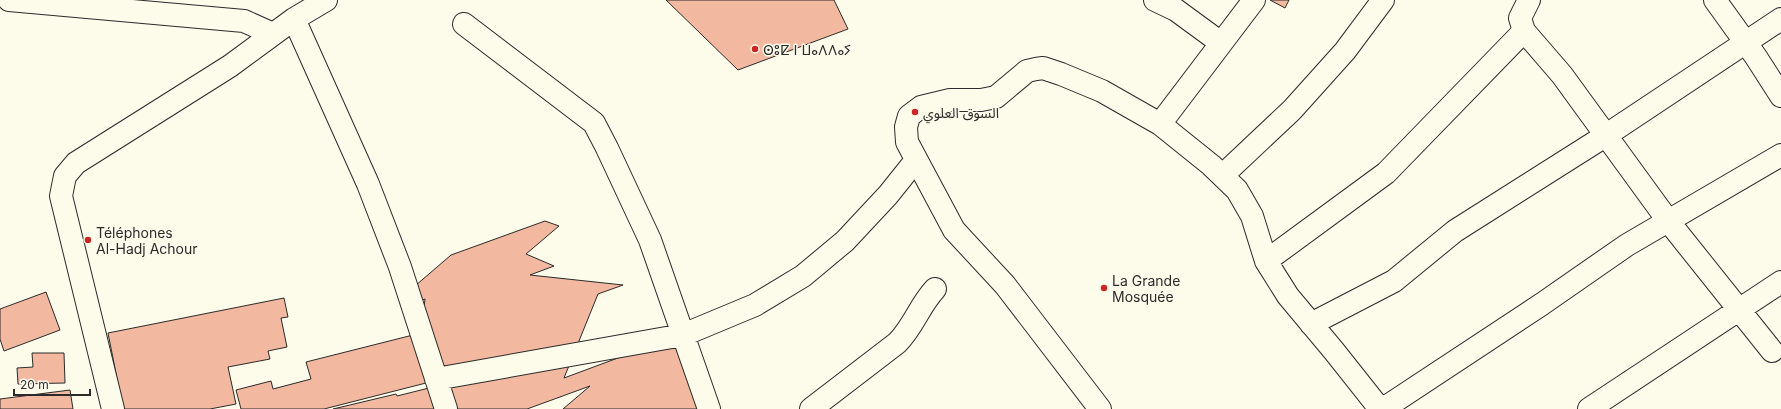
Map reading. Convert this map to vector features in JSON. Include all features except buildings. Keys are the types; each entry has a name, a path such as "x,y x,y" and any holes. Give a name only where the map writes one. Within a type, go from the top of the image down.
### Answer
{"street":[{"path":"9,0 244,21 273,34"},
{"path":"113,409 61,196 65,176 76,163 230,66 294,19 326,0"},
{"path":"1155,0 1176,10 1221,43"},
{"path":"1160,124 1254,0"},
{"path":"1223,175 1292,110 1345,52 1383,0"},
{"path":"1529,0 1526,2 1520,18 1524,31 1562,75 1669,222 1772,351"},
{"path":"1715,0 1746,42 1781,96"},
{"path":"294,19 368,184 400,267 446,409"},
{"path":"1312,324 1394,281 1455,231 1605,136 1781,19"},
{"path":"464,24 594,123 650,240 709,409"},
{"path":"1266,261 1386,173 1524,31"},
{"path":"1100,409 1005,285 954,230 906,142 906,127 909,116 921,107 950,100 982,100 996,96 1028,72 1043,68 1102,91 1160,124 1223,175 1237,190 1252,216 1266,261 1288,296 1382,409 1542,304 1628,244 1669,222 1781,155"},
{"path":"436,379 684,335 755,305 803,276 845,241 888,195 916,160"},
{"path":"1589,409 1781,282"},
{"path":"811,409 897,343 908,332 924,301 935,289"}],"place":[{"name":"ⵙⵓⵇ ⵏ ⵡⴰⴷⴷⴰⵢ","path":"755,49"},
{"name":"السوق العلوي","path":"915,112"},
{"name":"Téléphones Al-Hadj Achour","path":"88,240"},
{"name":"La Grande Mosquée","path":"1104,288"}]}
